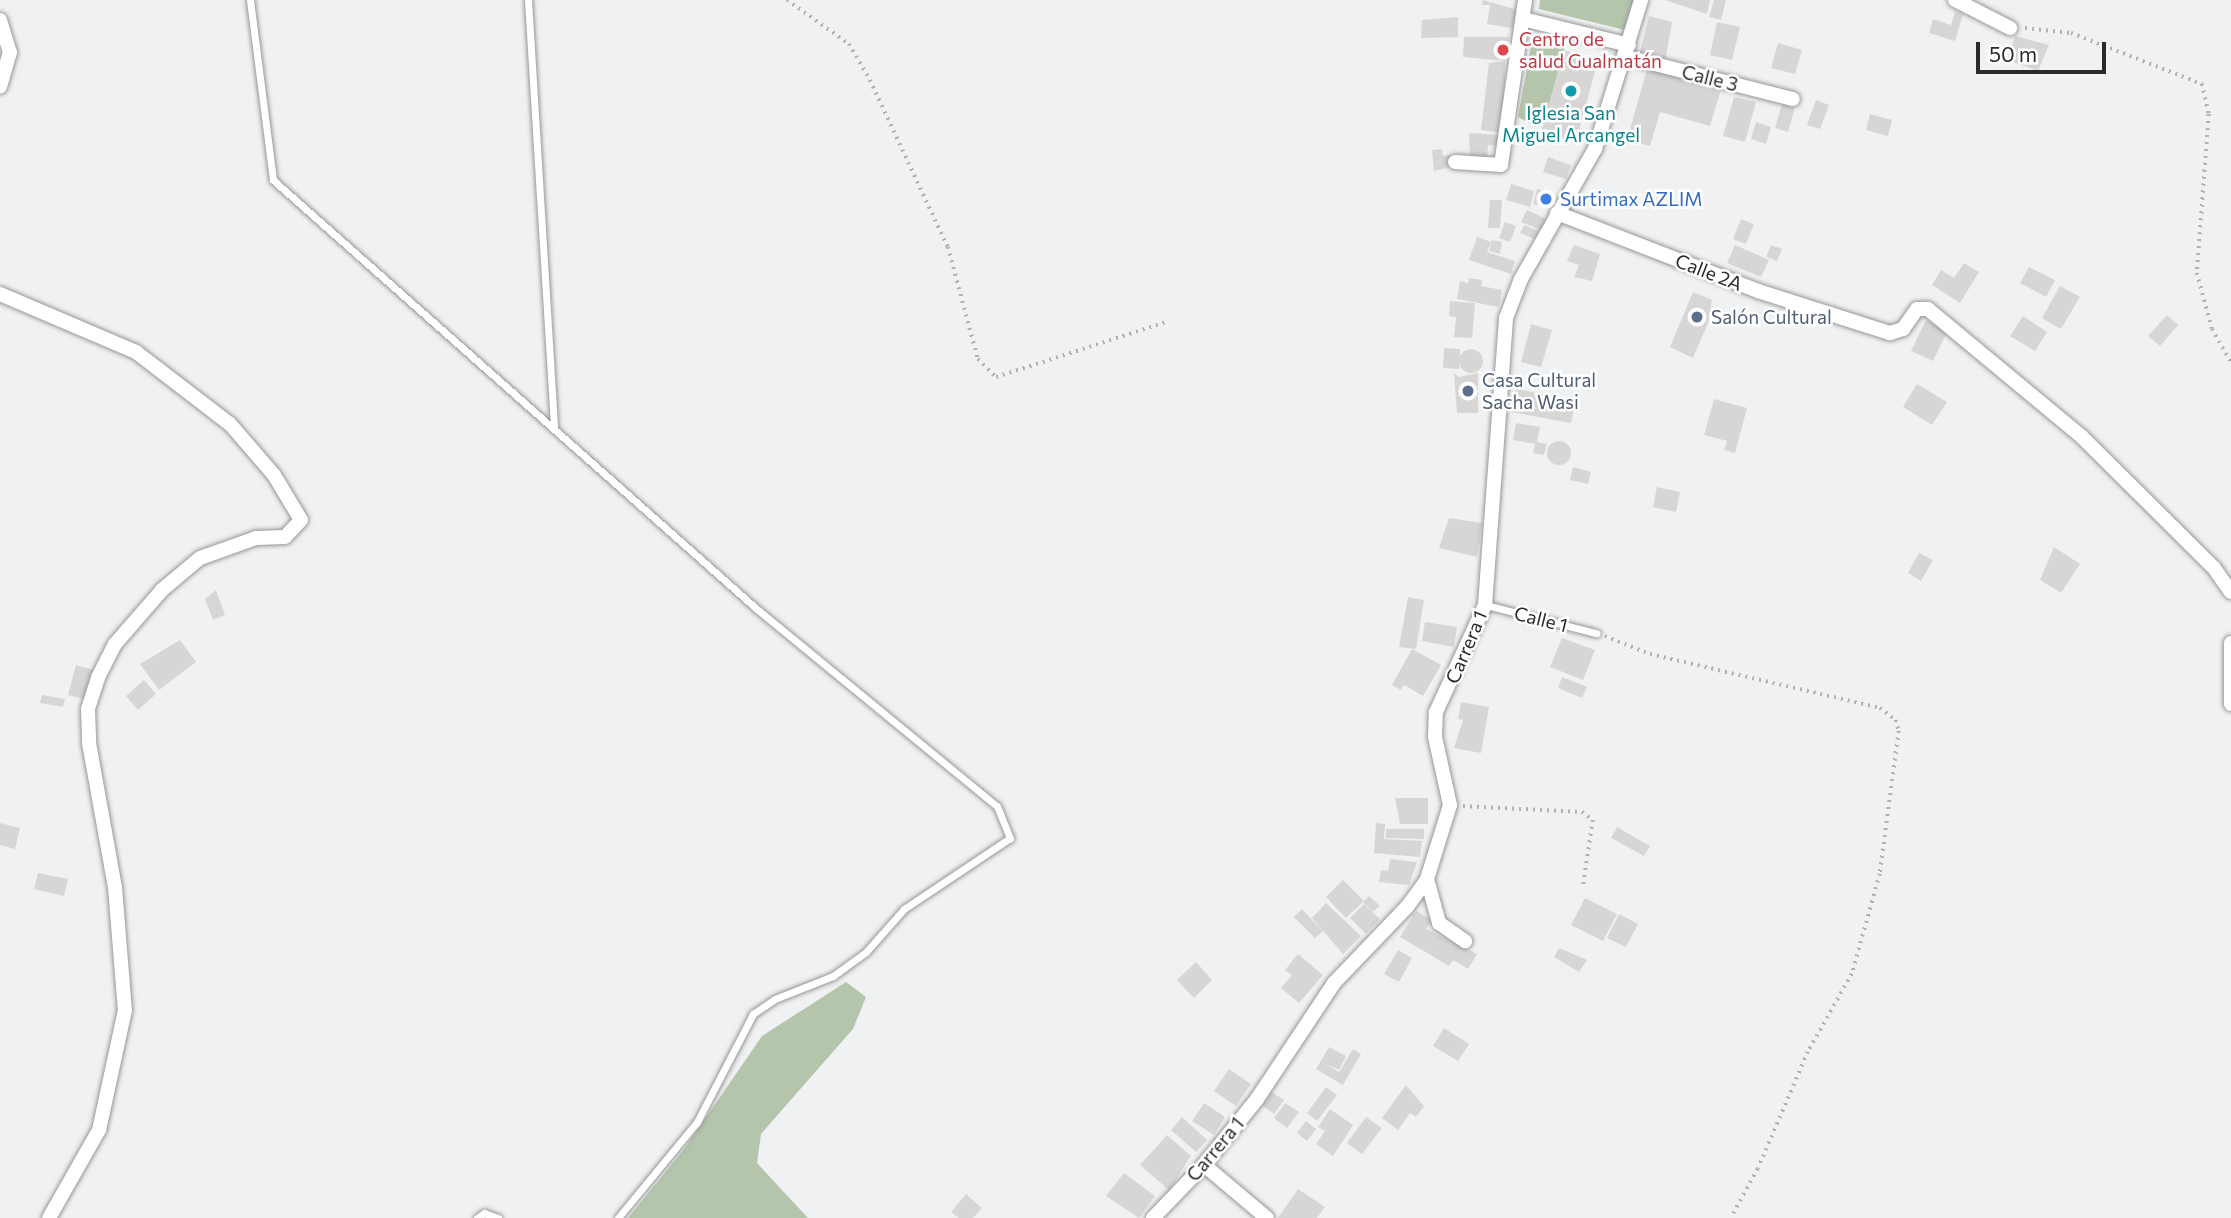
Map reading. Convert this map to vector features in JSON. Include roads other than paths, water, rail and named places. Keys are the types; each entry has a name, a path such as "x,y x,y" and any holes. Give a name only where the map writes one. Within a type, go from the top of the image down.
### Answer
{"street":[{"path":"1455,162 1500,165 1525,0"},
{"name":"Carrera 1","path":"1153,1218 1204,1164 1257,1099 1334,983 1406,907 1427,879 1450,805 1435,737 1436,712 1485,604 1506,318 1557,213 1595,149 1628,51 1640,0"},
{"path":"1955,0 2010,28"},
{"name":"Calle 3","path":"1523,19 1793,99"},
{"path":"0,20 10,52 0,88"},
{"name":"Calle 2A","path":"1557,213 1758,291 1891,332 1903,329 1917,309 1928,309 2012,374 2081,436 2214,568 2231,592"},
{"path":"0,294 136,352 230,424 274,475 301,520 285,537 256,538 200,558 162,590 115,644 98,678 88,709 89,743 115,887 125,1010 99,1130 49,1218"},
{"path":"2231,643 2231,704"},
{"path":"1427,879 1439,923 1465,941"},
{"path":"1204,1164 1268,1218"}],"lane":[{"path":"250,0 273,180 758,610 997,806 1010,838 904,909 866,952 833,976 775,999 754,1014 696,1122 618,1218"},
{"path":"528,0 554,429"},
{"name":"Calle 1","path":"1485,604 1596,633"},
{"path":"477,1218 484,1213 498,1218"}],"place":[{"name":"Centro de salud Gualmatán","path":"1503,50"},
{"name":"Iglesia San Miguel Arcangel","path":"1571,91"},
{"name":"Surtimax AZLIM","path":"1546,199"},
{"name":"Salón Cultural","path":"1697,317"},
{"name":"Casa Cultural Sacha Wasi","path":"1468,391"}]}
